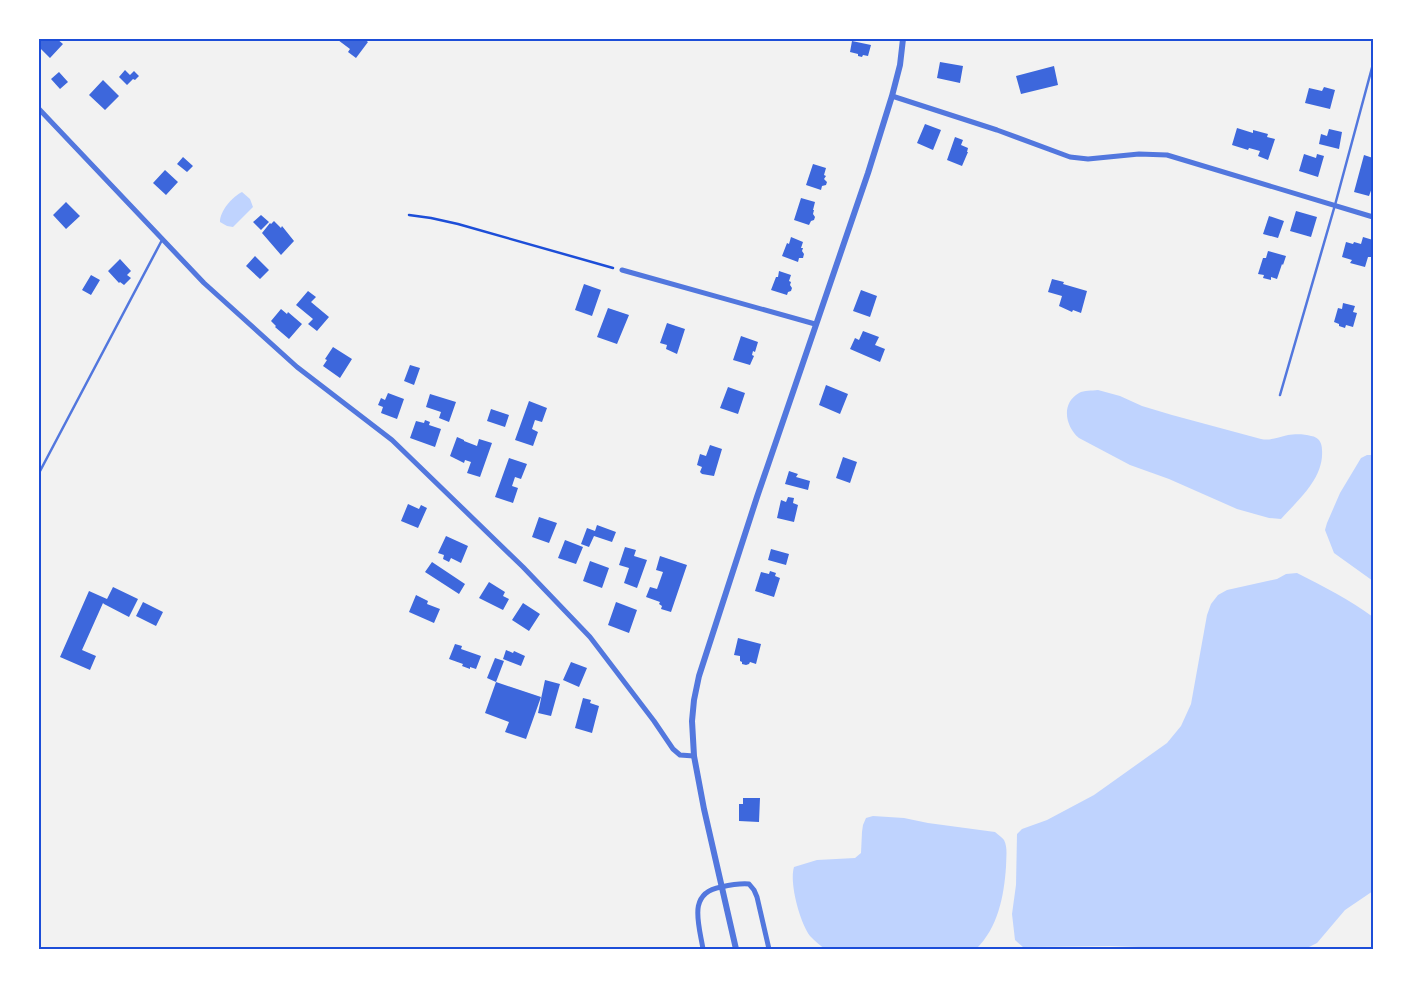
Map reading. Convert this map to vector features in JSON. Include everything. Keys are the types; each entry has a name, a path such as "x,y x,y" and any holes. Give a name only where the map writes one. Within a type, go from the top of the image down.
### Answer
{"street":[{"path":"736,949 694,756 692,721 694,700 699,676 757,497 868,173 892,96 900,65 903,39"},
{"path":"892,96 997,130 1070,157 1088,159 1139,154 1167,155 1373,217"},
{"path":"39,109 204,283 297,367 392,440 523,567 590,637 673,748 680,755 694,756"},
{"path":"622,270 815,324"},
{"path":"703,949 697,908 700,899 711,888 740,883 749,884 754,890 769,949"}],"lane":[{"path":"1280,395 1335,205 1373,64"},
{"path":"39,473 163,238"}],"path":[{"path":"409,215 458,224 622,270"}],"water":[{"path":"242,192 250,199 253,207 233,227 220,222 222,213 227,205"},
{"path":"1098,390 1120,396 1142,406 1261,439 1294,434 1314,437 1320,441 1322,447 1322,460 1319,470 1309,487 1281,519 1269,518 1237,509 1169,479 1130,465 1079,438 1068,422 1067,409 1069,403 1081,392"},
{"path":"1373,455 1373,581 1334,553 1325,530 1340,493 1361,458"},
{"path":"1297,573 1346,599 1373,617 1373,891 1345,910 1317,943 1305,949 1195,949 1110,946 1023,947 1015,940 1012,914 1016,885 1017,834 1022,829 1047,820 1094,795 1167,743 1181,726 1191,704 1207,615 1211,604 1218,595 1227,590 1277,579 1286,574"},
{"path":"873,816 904,818 995,832 1003,839 1006,846 1005,878 999,911 984,941 976,949 826,949 810,936 796,903 793,883 794,867 817,860 855,858 861,853 863,825 866,818"}],"building":[{"path":"41,39 57,39 63,44 50,58 39,47"},
{"path":"364,39 368,42 356,58 348,52 350,49 338,40"},
{"path":"852,41 871,45 868,56 863,55 862,57 850,52"},
{"path":"940,62 963,66 960,83 937,78"},
{"path":"1054,66 1058,85 1021,94 1016,76"},
{"path":"125,70 130,75 134,71 139,76 127,85 119,77"},
{"path":"59,72 68,82 60,89 51,79"},
{"path":"103,80 119,96 105,110 89,95"},
{"path":"1324,87 1335,90 1330,109 1305,103 1309,88 1322,91"},
{"path":"925,124 941,130 933,150 917,143"},
{"path":"1237,128 1253,133 1253,130 1268,134 1267,137 1275,139 1268,160 1258,156 1260,151 1249,148 1248,150 1232,145"},
{"path":"1329,129 1342,132 1339,149 1319,144 1321,134 1327,136"},
{"path":"955,137 963,140 961,145 968,148 962,166 947,160"},
{"path":"1304,154 1316,158 1317,154 1324,156 1318,177 1299,171"},
{"path":"1364,155 1373,158 1373,185 1369,196 1354,192"},
{"path":"183,157 193,166 187,172 177,164"},
{"path":"813,164 826,168 824,179 827,182 826,185 822,186 821,190 806,185"},
{"path":"165,170 178,182 166,195 153,183"},
{"path":"801,198 815,202 813,214 815,217 809,225 794,220"},
{"path":"66,202 80,216 66,229 53,215"},
{"path":"1296,211 1317,217 1311,237 1290,231"},
{"path":"261,215 269,222 261,230 253,222"},
{"path":"1269,216 1284,221 1278,238 1263,234"},
{"path":"274,221 281,228 282,226 294,241 281,255 262,233"},
{"path":"791,237 803,242 801,248 803,248 803,258 799,258 798,262 782,256"},
{"path":"1363,237 1373,240 1371,257 1368,257 1365,267 1350,263 1352,260 1342,257 1346,242 1361,244"},
{"path":"1268,251 1286,256 1277,279 1271,277 1271,280 1263,278 1264,275 1258,274 1263,258 1266,258"},
{"path":"255,256 269,270 260,279 246,266"},
{"path":"120,259 131,271 127,275 131,278 124,285 119,283 108,271"},
{"path":"779,271 791,275 789,281 792,288 787,295 771,290"},
{"path":"91,275 100,280 91,295 82,290"},
{"path":"1052,279 1087,291 1081,313 1073,310 1072,312 1059,306 1062,296 1048,292"},
{"path":"584,284 601,290 592,316 575,310"},
{"path":"861,290 877,296 870,317 853,311"},
{"path":"308,291 316,297 311,302 329,317 317,331 308,324 313,319 296,305"},
{"path":"1343,303 1355,306 1353,312 1357,313 1353,327 1346,325 1345,328 1334,322 1338,308 1342,309"},
{"path":"608,308 629,315 617,344 597,337"},
{"path":"281,309 287,314 288,312 302,324 289,339 271,321"},
{"path":"667,323 685,329 677,354 666,349 667,345 660,343"},
{"path":"863,331 879,337 875,345 885,349 880,362 850,349 855,338 859,340"},
{"path":"741,336 758,342 755,352 753,351 752,355 754,356 750,365 733,360"},
{"path":"333,347 352,359 340,378 323,366"},
{"path":"410,365 420,368 414,385 404,381"},
{"path":"826,385 848,394 840,414 819,405"},
{"path":"728,387 745,393 738,414 720,408"},
{"path":"388,393 404,399 397,419 381,413 383,407 378,405 381,398 385,400"},
{"path":"430,394 456,402 449,422 439,418 441,412 426,407"},
{"path":"529,401 547,408 542,422 535,420 532,429 538,432 533,446 515,440"},
{"path":"491,409 509,415 505,427 487,421"},
{"path":"425,420 430,422 429,425 441,429 435,447 410,438 416,421 424,423"},
{"path":"457,437 477,446 479,439 492,443 480,477 467,473 471,462 465,460 464,463 450,456"},
{"path":"710,445 722,449 714,476 702,474 700,472 702,467 697,465 700,454 706,456"},
{"path":"843,457 857,462 850,483 836,478"},
{"path":"509,458 527,464 521,479 515,477 512,486 518,488 513,503 495,497"},
{"path":"789,471 798,474 796,477 810,481 808,490 785,484"},
{"path":"788,497 794,498 793,503 798,505 794,522 777,518 781,500 786,502"},
{"path":"408,504 419,509 421,505 427,508 418,528 401,521"},
{"path":"539,517 557,523 549,543 532,537"},
{"path":"597,525 616,532 612,542 594,536 589,547 581,544 587,528 595,531"},
{"path":"446,536 468,546 461,563 451,558 449,562 443,559 444,555 438,553"},
{"path":"565,540 583,547 576,564 558,558"},
{"path":"625,547 636,550 634,556 647,560 637,588 624,583 629,568 619,565"},
{"path":"771,549 789,554 786,565 768,560"},
{"path":"660,556 687,565 671,612 661,609 660,602 646,597 650,587 657,589 663,572 656,570"},
{"path":"590,561 609,568 602,588 583,581"},
{"path":"432,562 465,584 459,594 425,572"},
{"path":"770,571 776,573 775,576 780,578 774,597 755,591 761,572 769,574"},
{"path":"489,582 505,592 503,596 509,599 503,610 479,598"},
{"path":"113,587 138,599 129,617 103,603 82,650 96,656 90,670 60,657 89,591 107,599"},
{"path":"416,595 428,601 427,604 440,609 434,623 409,612"},
{"path":"143,602 163,612 156,626 136,616"},
{"path":"616,602 637,610 629,633 608,625"},
{"path":"523,603 540,614 529,631 512,620"},
{"path":"738,638 761,644 756,664 750,662 746,665 742,664 740,656 734,655"},
{"path":"455,644 462,646 461,649 481,656 476,669 470,667 470,669 462,666 463,664 449,659"},
{"path":"506,650 525,656 521,666 503,659"},
{"path":"495,658 504,661 496,682 487,678"},
{"path":"571,662 587,668 579,687 563,680"},
{"path":"545,680 560,684 551,716 538,713"},
{"path":"496,682 541,697 526,739 505,732 509,722 485,713"},
{"path":"583,698 591,700 590,703 599,706 592,733 575,728"},
{"path":"743,798 760,798 759,822 739,821 739,804 743,804"}]}
